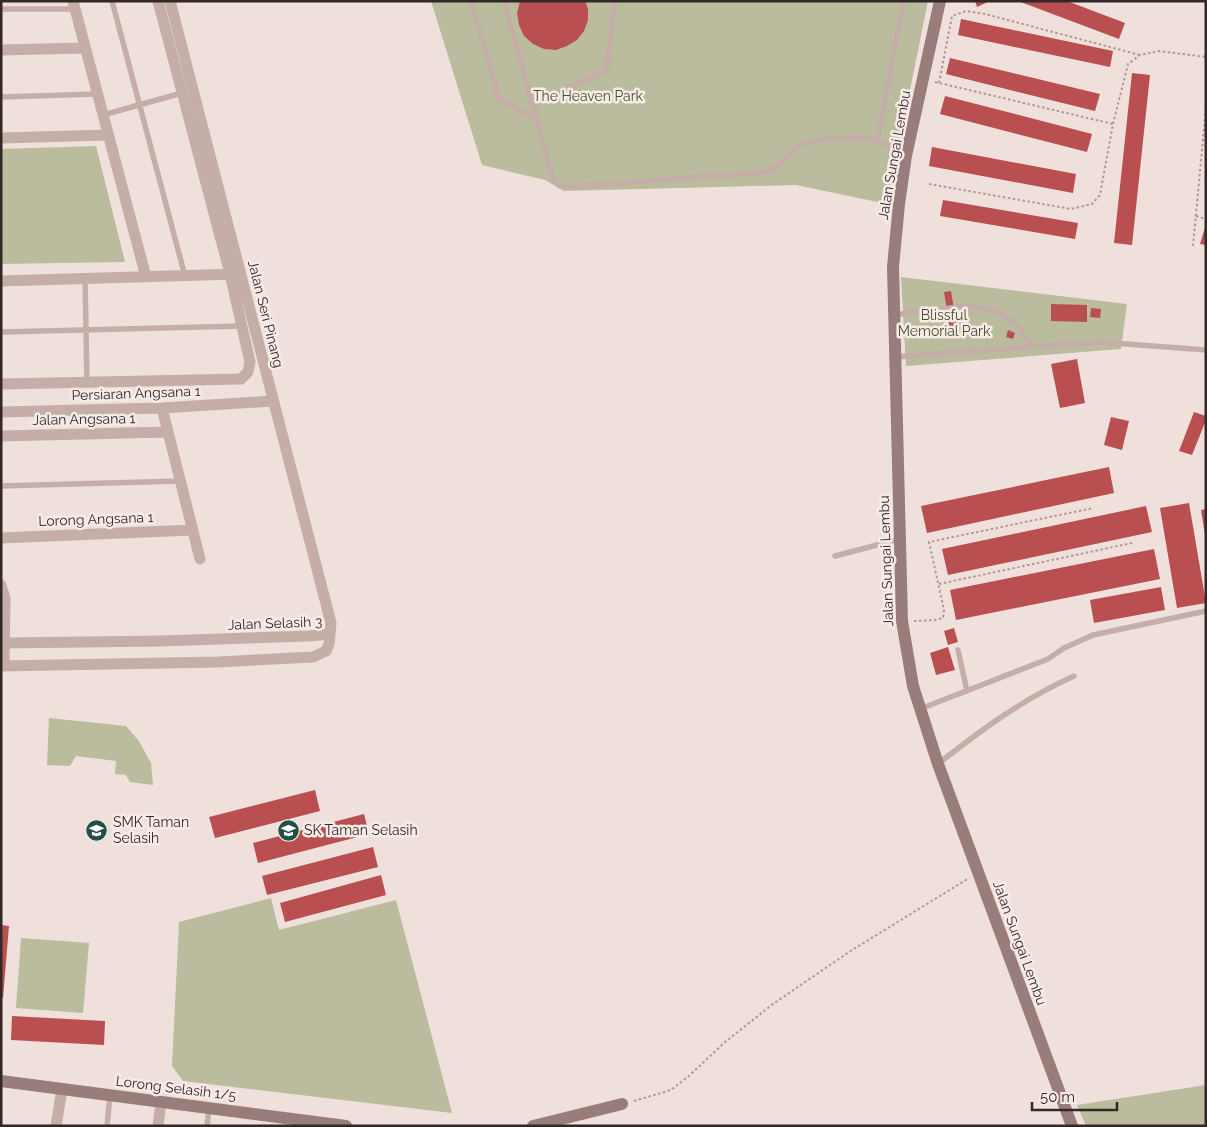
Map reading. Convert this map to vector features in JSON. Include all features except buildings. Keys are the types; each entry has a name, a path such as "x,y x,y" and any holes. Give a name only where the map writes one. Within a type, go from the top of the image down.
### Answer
{"main road":[{"name":"Jalan Sungai Lembu","path":"940,1 906,156 893,267 902,621 912,686 938,764 1072,1126"},
{"name":"Lorong Selasih 1/5","path":"1,1081 209,1108 262,1120 346,1126"},
{"path":"533,1126 622,1104"}],"street":[{"name":"Jalan Seri Pinang","path":"158,1 182,93 272,401 331,623 329,634"},
{"name":"Jalan Seri Pinang","path":"1,384 241,379 248,372 250,362 242,326 235,274 170,1"},
{"path":"74,5 146,277"},
{"path":"1,50 85,48"},
{"path":"1,138 108,135"},
{"path":"1,281 235,274"},
{"name":"Persiaran Angsana 1","path":"1,412 162,408 272,401"},
{"path":"162,408 200,559"},
{"name":"Jalan Angsana 1","path":"1,436 168,432"},
{"name":"Lorong Angsana 1","path":"1,538 193,530"},
{"path":"1,585 4,598 2,666"},
{"name":"Jalan Selasih 3","path":"2,666 218,662 313,657 326,651 329,644 329,634 172,641 3,643"},
{"path":"56,1126 62,1089"},
{"path":"158,1126 161,1102"}],"lane":[{"path":"112,1 185,276"},
{"path":"471,1 499,98 536,120"},
{"path":"504,1 553,180 560,186 568,187 767,172 776,168 798,145 811,140 856,139 877,141 906,156"},
{"path":"533,106 607,68 615,1"},
{"path":"877,141 904,1"},
{"path":"1,10 74,5"},
{"path":"103,115 182,93"},
{"path":"1,97 97,94"},
{"path":"85,279 87,382"},
{"path":"894,315 967,306 997,311 1018,326 1032,347"},
{"path":"1,332 242,326"},
{"path":"896,357 1100,342 1206,350"},
{"path":"1,486 180,481"},
{"path":"836,556 900,539"},
{"path":"920,710 1048,660 1064,648 1093,635 1206,611"},
{"path":"958,650 967,691"},
{"path":"938,764 1012,708 1049,687 1074,676"},
{"path":"107,1126 110,1095"},
{"path":"207,1126 209,1108"}],"path":[{"path":"939,83 952,16 966,11 985,14 1140,55"},
{"path":"929,184 1072,210 1092,204 1100,195 1113,124 1128,64 1140,55 1159,51 1206,57"},
{"path":"923,80 1113,124"},
{"path":"1193,246 1206,107"},
{"path":"1196,216 1206,219"},
{"path":"902,621 943,618 944,610 930,542 1093,508"},
{"path":"939,584 1132,543"},
{"path":"622,1104 672,1090 725,1042 773,1004 849,952 978,872"}],"green space":[{"name":"The Heaven Park","path":"431,1 928,1 887,204 796,185 564,191 545,180 482,165"},
{"path":"96,146 125,262 1,264 1,149"},
{"name":"Blissful Memorial Park","path":"901,277 1127,304 1121,349 906,366"},
{"path":"49,718 126,726 139,741 151,763 153,785 130,782 126,775 115,774 116,761 76,756 70,766 47,765"},
{"path":"271,898 279,930 396,900 452,1113 183,1081 172,1066 179,922"},
{"path":"21,938 89,943 83,1013 16,1008"},
{"path":"1206,1085 1206,1126 1086,1126 1077,1105"}],"place":[{"name":"SMK Taman Selasih","path":"97,830"},
{"name":"SK Taman Selasih","path":"288,830"}]}
